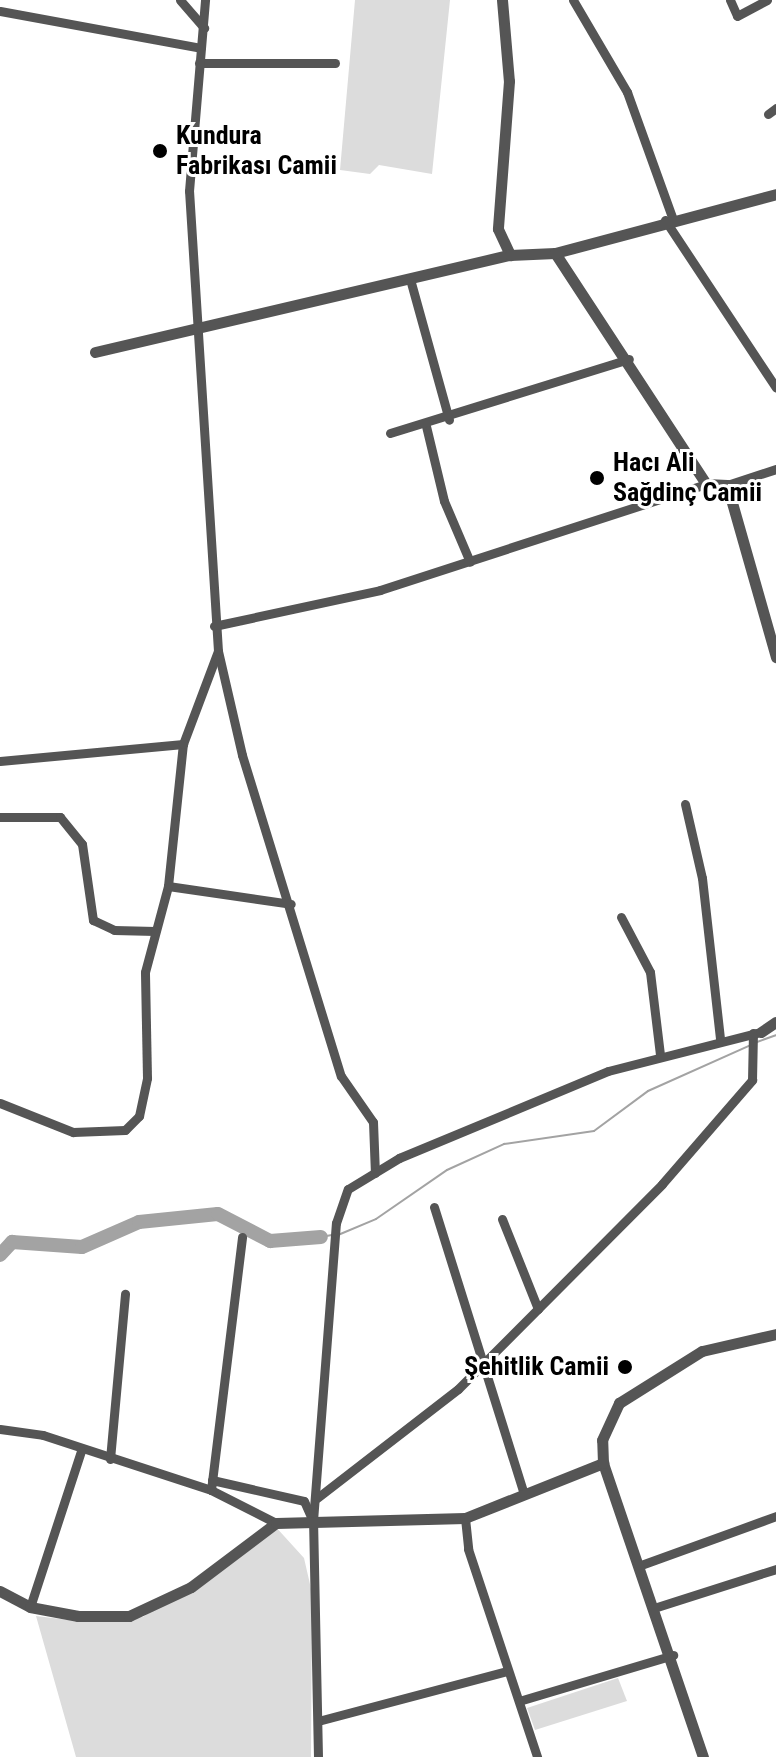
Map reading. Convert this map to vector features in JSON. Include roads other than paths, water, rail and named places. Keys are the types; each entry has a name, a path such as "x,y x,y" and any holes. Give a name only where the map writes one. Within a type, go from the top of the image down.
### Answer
{"street":[{"path":"180,0 204,28"},
{"path":"205,0 189,191 199,323 214,626 242,755 291,904 341,1076 373,1122 375,1173"},
{"path":"502,0 509,81 498,229 510,255"},
{"path":"573,0 627,92 668,219 776,388"},
{"path":"730,0 737,16 767,0"},
{"path":"0,11 201,48"},
{"path":"199,63 335,63"},
{"path":"95,352 199,323 510,255 555,253 668,219 776,194"},
{"path":"555,253 629,359 706,484"},
{"path":"410,279 449,420"},
{"path":"390,433 449,420 629,359"},
{"path":"426,426 444,501 470,562"},
{"path":"214,626 470,562 706,484 727,485 776,469"},
{"path":"727,485 776,657"},
{"path":"0,1103 73,1132 125,1130 139,1116 147,1078 145,972 168,886 183,744 218,651"},
{"path":"0,761 183,744"},
{"path":"685,804 702,878 720,1039"},
{"path":"0,817 60,817 82,844 93,920 114,930 155,931"},
{"path":"168,886 291,904"},
{"path":"621,917 650,972 660,1055"},
{"path":"318,1757 313,1521 336,1223 348,1189 375,1173 660,1055 720,1039 756,1035 775,1026"},
{"path":"317,1498 481,1368 673,1173 752,1080 757,1061 756,1035"},
{"path":"434,1207 481,1368 524,1494"},
{"path":"502,1219 538,1309"},
{"path":"212,1485 242,1237"},
{"path":"110,1459 125,1294"},
{"path":"703,1757 657,1607 603,1463 602,1440 619,1403 702,1351 776,1334"},
{"path":"0,1429 212,1485 304,1501 313,1521"},
{"path":"30,1607 81,1451"},
{"path":"212,1485 276,1523 465,1518 603,1463"},
{"path":"641,1565 776,1516"},
{"path":"465,1518 507,1671 537,1757"},
{"path":"0,1591 30,1607 129,1616 191,1587 276,1523"},
{"path":"657,1607 776,1569"},
{"path":"519,1701 673,1655"},
{"path":"318,1721 507,1671"}],"waterway":[{"path":"757,1042 776,1035"},
{"path":"338,1235 376,1219 447,1170 504,1144 594,1131 648,1091 751,1045"},
{"path":"0,1255 12,1242 82,1247 139,1222 218,1214 270,1241 321,1237"},
{"path":"321,1237 332,1235"}],"place":[{"name":"Kundura Fabrikası Camii","path":"160,151"},
{"name":"Hacı Ali Sağdinç Camii","path":"597,478"},
{"name":"Şehitlik Camii","path":"625,1367"}]}
